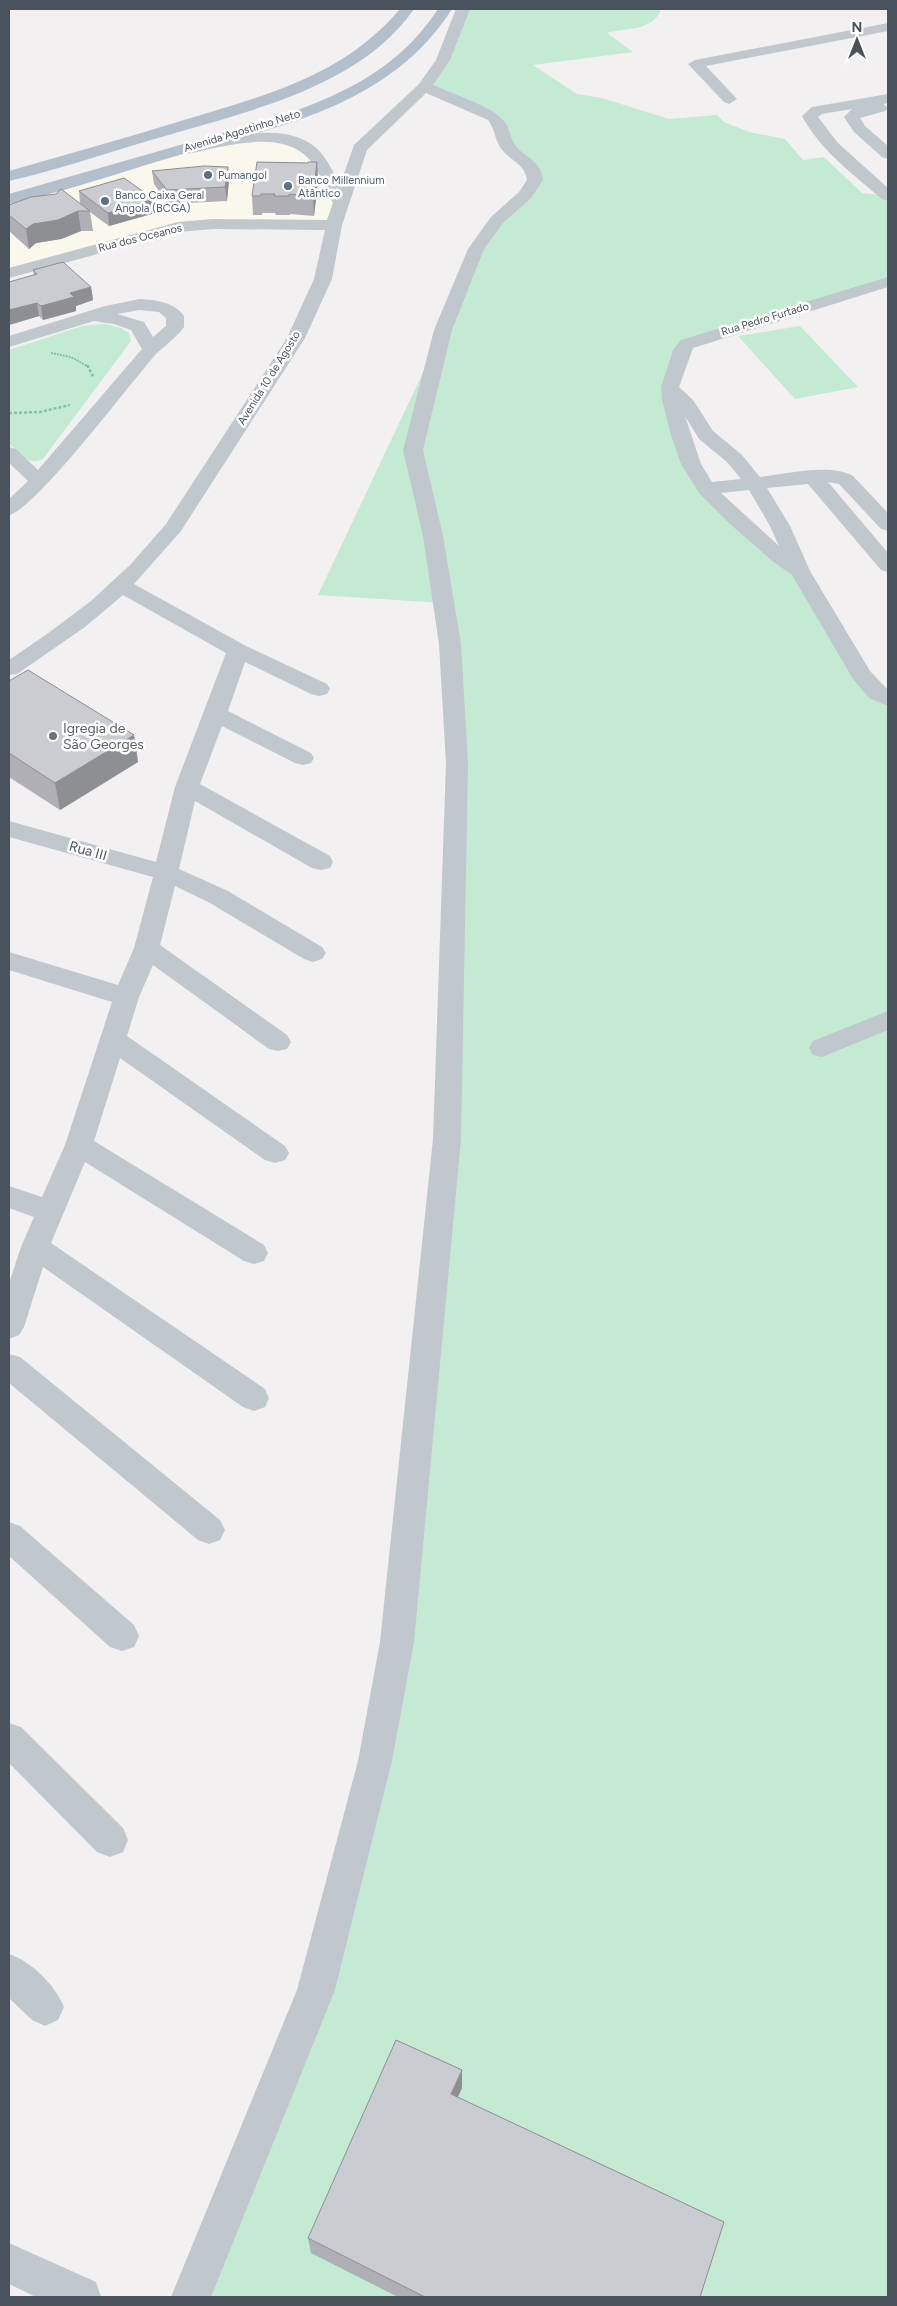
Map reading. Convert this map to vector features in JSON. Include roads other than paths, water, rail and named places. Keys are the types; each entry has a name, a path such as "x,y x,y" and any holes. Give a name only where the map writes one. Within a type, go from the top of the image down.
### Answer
{"main road":[{"name":"Avenida Agostinho Neto","path":"9,176 240,108 302,86 332,71 379,40 392,29 407,9"},
{"name":"Avenida Agostinho Neto","path":"9,199 306,112 372,82 409,53 438,20 445,9"}],"street":[{"name":"Avenida 10 de Agosto","path":"9,669 72,626 123,586 152,556 174,527 296,338 323,279 334,225 360,148 424,87 443,60 464,9"},
{"path":"688,58 888,20"},
{"path":"729,99 695,64 888,27"},
{"path":"191,2297 319,1980 375,1761 397,1642 412,1510 447,1139 457,763 448,636 433,536 413,450 443,330 476,249 497,220 525,195 534,180 534,173 528,163 508,147 499,124 493,117 424,87"},
{"path":"888,100 817,110 810,116 812,122 839,152 888,196"},
{"path":"888,107 858,112 852,117 858,129 888,154"},
{"path":"178,151 259,138 280,139 300,145 316,157 341,203"},
{"name":"Rua dos Oceanos","path":"9,273 178,227 213,224 334,225"},
{"name":"Rua Pedro Furtado","path":"800,571 754,536 700,481 688,457 671,400 670,387 678,360 687,344 708,336 888,282"},
{"path":"9,342 132,305 158,306 169,309 175,316 175,327 151,349 39,481 9,509"},
{"path":"90,317 116,319 138,326 151,349"},
{"name":"Rua Pedro Furtado","path":"670,387 686,404 706,435 743,467 755,484 780,526 800,571 861,674 877,693 888,699"},
{"path":"688,457 722,448"},
{"path":"9,453 39,481"},
{"path":"706,489 813,477 839,476 846,480 888,525"},
{"path":"813,477 888,566"},
{"path":"123,586 238,651 319,689"},
{"path":"9,1327 36,1247 79,1145 126,996 147,948 187,787 216,714 238,651"},
{"path":"216,714 303,758"},
{"path":"187,787 321,862"},
{"name":"Rua III","path":"9,829 167,873 219,897 313,953"},
{"path":"147,948 278,1042"},
{"path":"9,961 126,996"},
{"path":"822,1048 888,1020"},
{"path":"113,1040 274,1153"},
{"path":"79,1145 254,1253"},
{"path":"9,1197 50,1211"},
{"path":"36,1247 254,1398"},
{"path":"9,1366 209,1530"},
{"path":"9,1536 122,1636"},
{"path":"9,1739 110,1840"},
{"path":"9,1972 45,2007"},
{"path":"9,2263 81,2297"}],"place":[{"name":"Pumangol","path":"208,175"},
{"name":"Banco Millennium Atântico","path":"288,186"},
{"name":"Banco Caixa Geral Angola (BCGA)","path":"105,201"},
{"name":"Igregia de São Georges","path":"53,736"}]}
